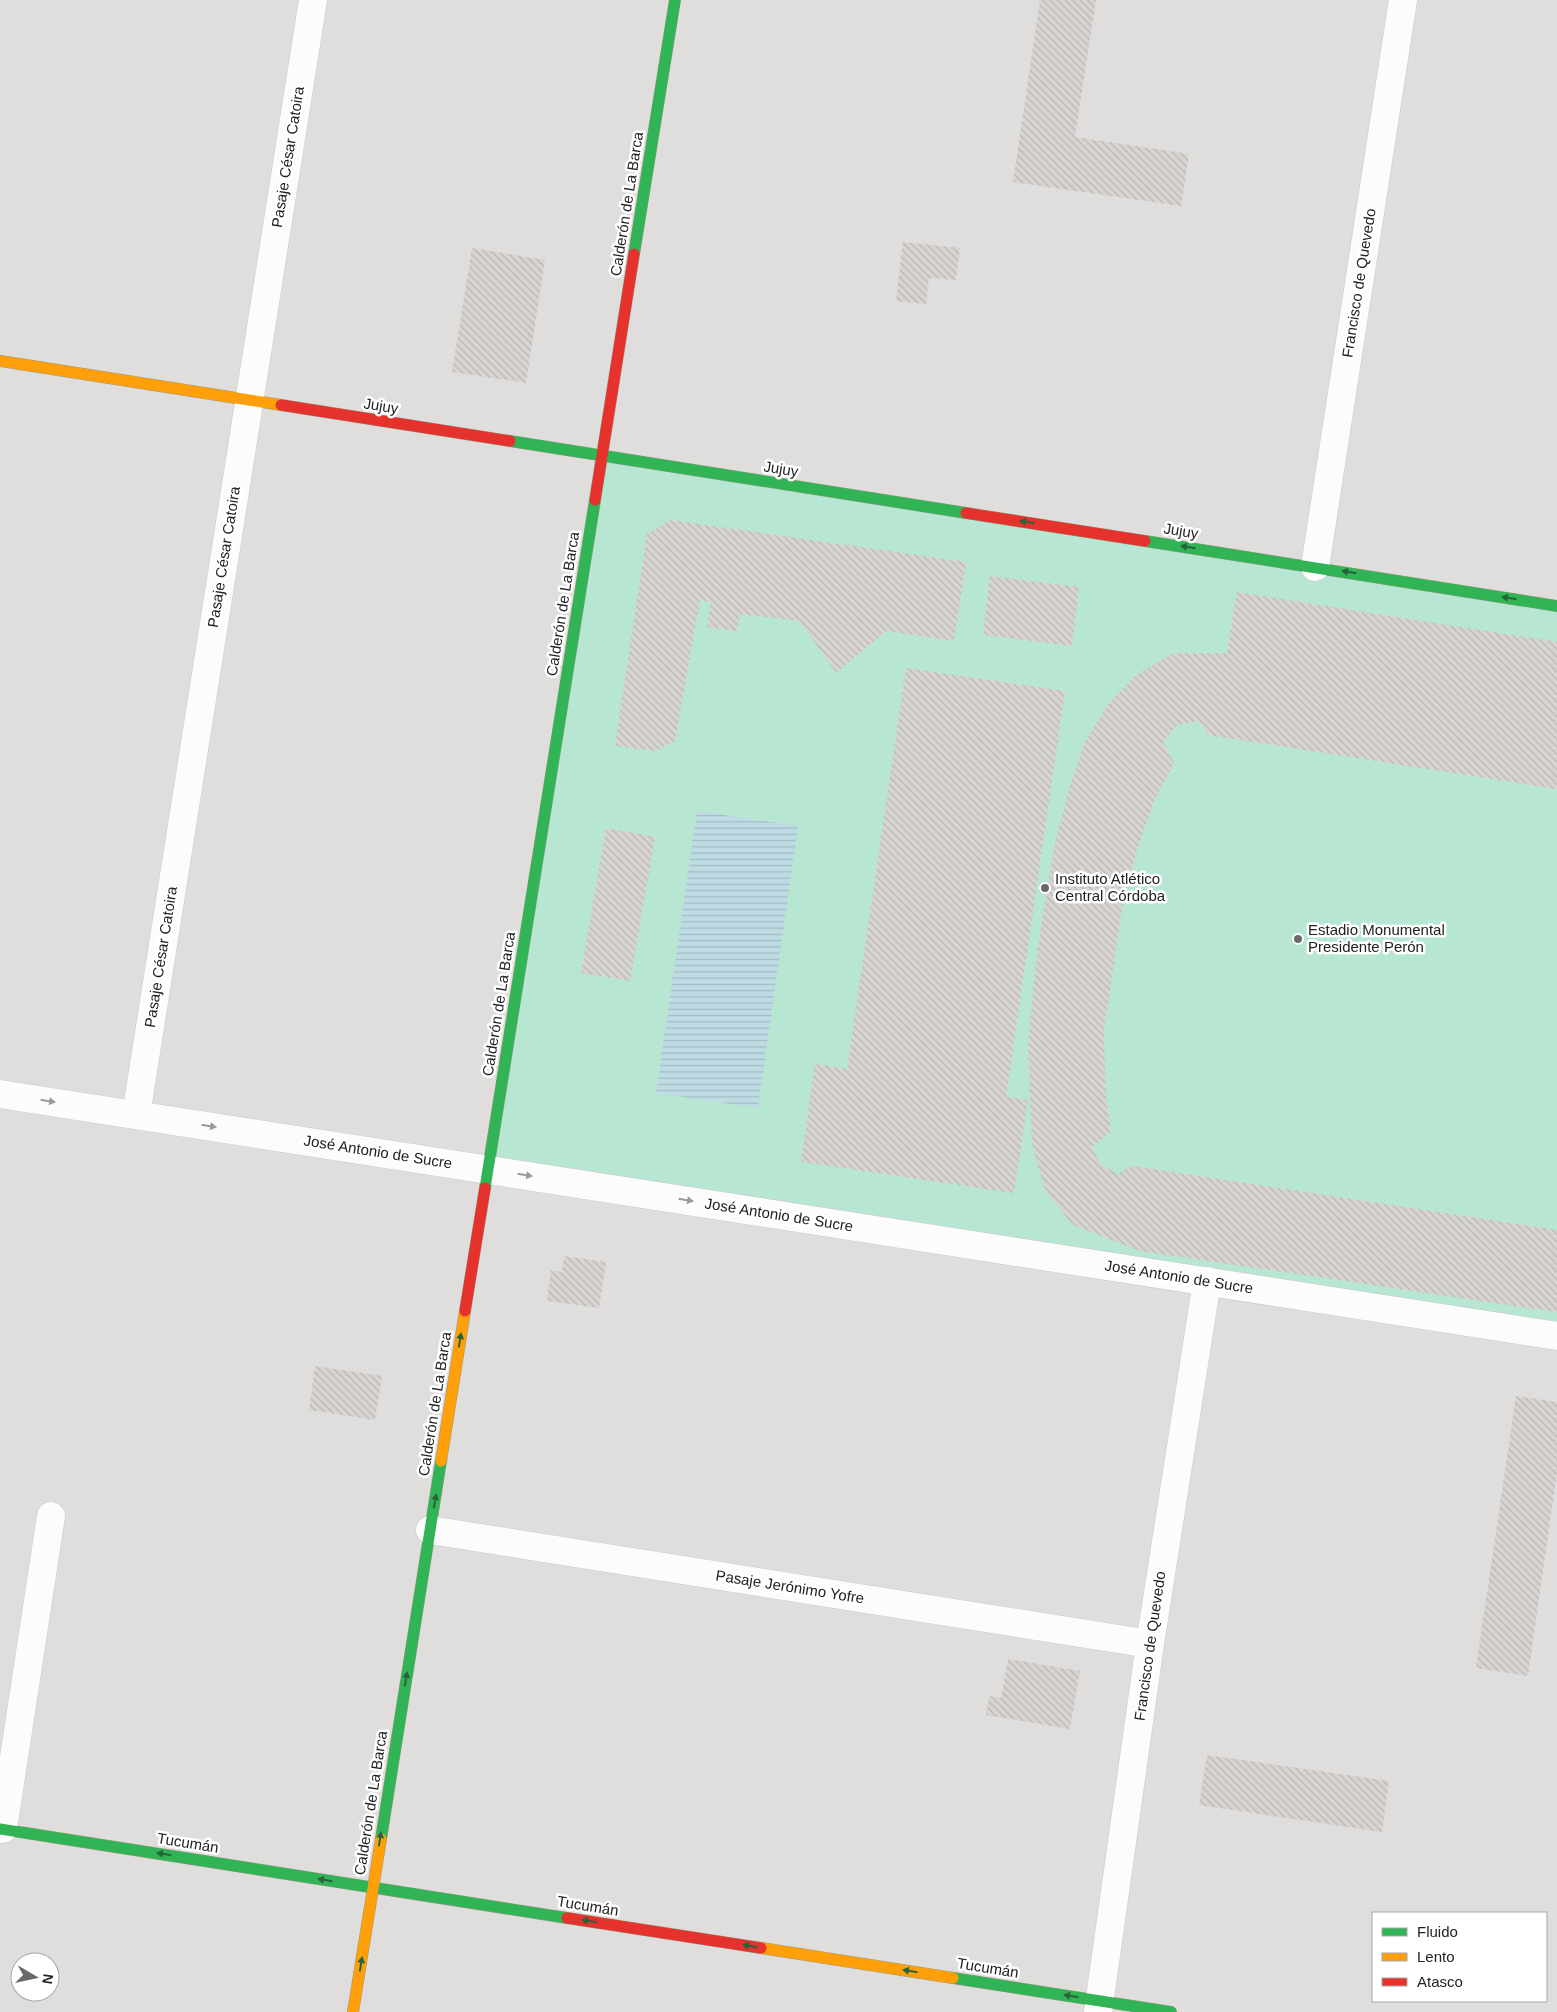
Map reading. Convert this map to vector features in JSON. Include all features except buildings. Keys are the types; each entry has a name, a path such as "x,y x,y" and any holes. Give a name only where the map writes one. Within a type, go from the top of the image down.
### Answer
{"street":[{"name":"Pasaje César Catoira","path":"136,1115 313,0"},
{"name":"Calderón de La Barca","path":"353,2012 675,0"},
{"name":"Francisco de Quevedo","path":"1315,567 1403,0"},
{"name":"Jujuy","path":"0,361 1557,606"},
{"name":"José Antonio de Sucre","path":"0,1094 1557,1336"},
{"name":"Francisco de Quevedo","path":"1099,2006 1150,1644 1207,1281"},
{"path":"2,1829 51,1516"},
{"name":"Pasaje Jerónimo Yofre","path":"430,1530 1150,1644"},
{"name":"Tucumán","path":"2,1829 373,1887 1099,2006 1171,2012"}],"shaded area":[{"path":"0,0 1557,0 1557,2012 0,2012"}],"green space":[{"name":"Instituto Atlético Central Córdoba","path":"602,456 1557,607 1557,1336 488,1169"}],"water":[{"path":"697,811 798,826 758,1108 656,1093"}],"traffic: fast":[{"path":"634,254 675,0"},
{"path":"510,441 966,513"},
{"path":"485,1188 595,500"},
{"path":"1145,541 1557,606"},
{"path":"381,1839 441,1461"},
{"path":"0,1829 567,1918"},
{"path":"953,1978 1171,2012"}],"traffic: slow":[{"path":"0,361 281,405"},
{"path":"441,1461 465,1311"},
{"path":"353,2012 381,1839"},
{"path":"761,1948 953,1978"}],"traffic: jam":[{"path":"595,500 634,254"},
{"path":"281,405 510,441"},
{"path":"966,513 1145,541"},
{"path":"465,1311 485,1188"},
{"path":"567,1918 761,1948"}],"place":[{"name":"Instituto Atlético Central Córdoba","path":"1045,888"},
{"name":"Estadio Monumental Presidente Perón","path":"1298,939"}]}
